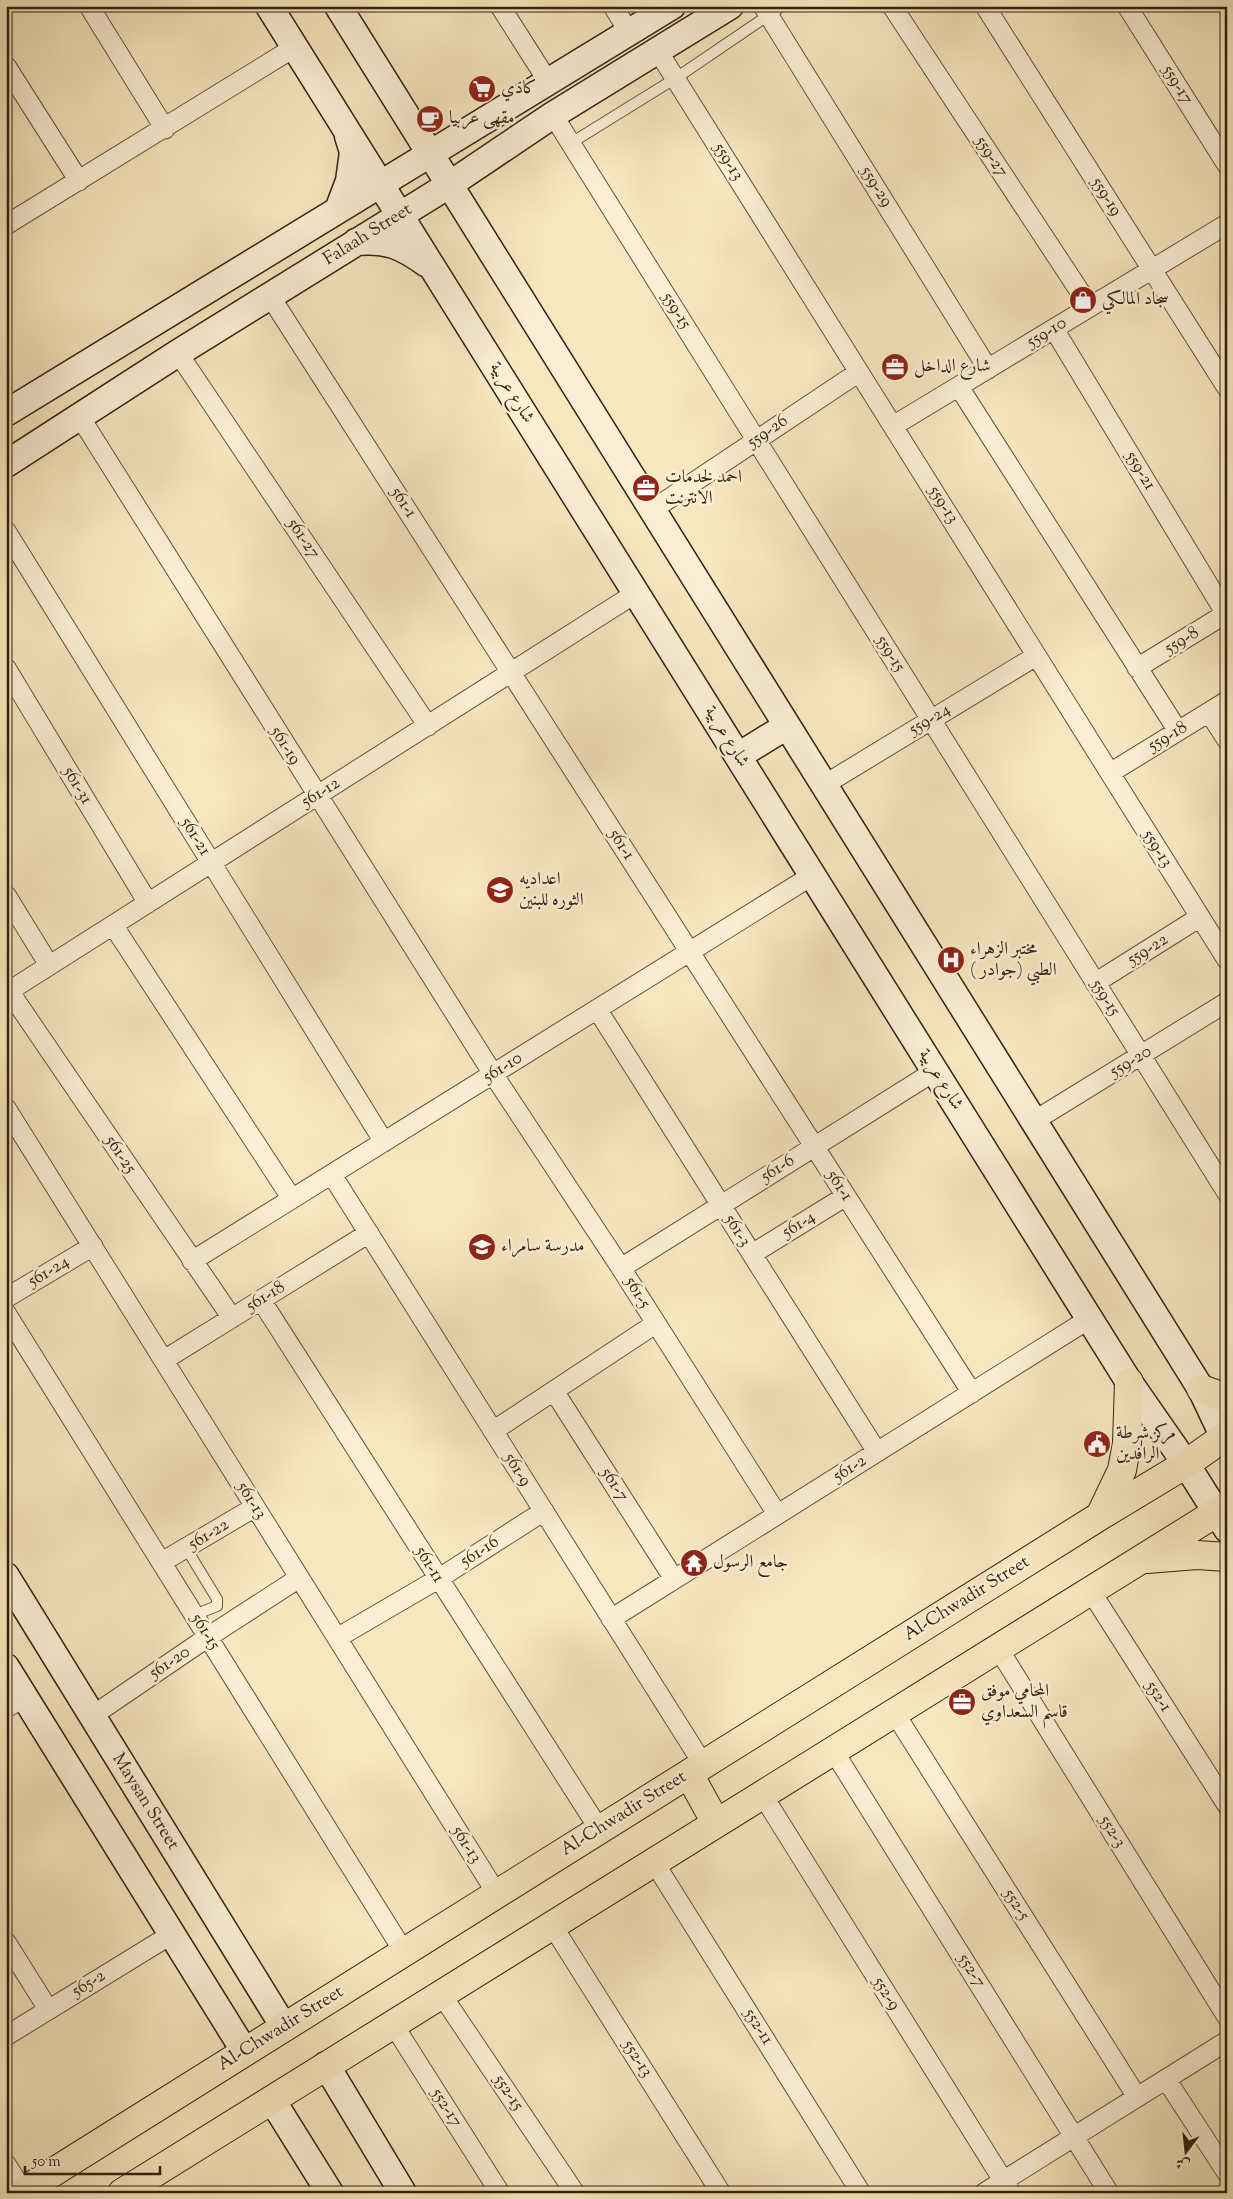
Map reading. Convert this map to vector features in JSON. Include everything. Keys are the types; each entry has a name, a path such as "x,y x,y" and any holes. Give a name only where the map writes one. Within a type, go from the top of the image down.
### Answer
{"main road":[{"name":"شارع عربية","path":"269,6 1129,1382 1224,1516"},
{"path":"338,6 1201,1389 1225,1439"},
{"name":"Falaah Street","path":"6,413 630,34 672,6"},
{"name":"Falaah Street","path":"6,464 178,353 449,185 553,115 730,6"},
{"path":"400,106 416,123 441,133 468,132"},
{"path":"338,210 349,181 353,152 344,126"},
{"path":"480,234 472,208 479,182 493,156"},
{"path":"356,242 376,240 403,247 433,268"},
{"path":"738,756 787,726"},
{"path":"1100,1516 1122,1470 1127,1443 1129,1382"},
{"path":"1201,1389 1227,1398"},
{"name":"Al-Chwadir Street","path":"22,2192 1225,1439"},
{"path":"122,2193 151,2185 272,2100 441,1994 1140,1559 1224,1516"},
{"path":"1140,1559 1197,1555 1227,1558"},
{"name":"Maysan Street","path":"6,1576 284,2027"},
{"path":"6,1668 16,1703 172,1934 245,2052"},
{"path":"696,1769 716,1823"},
{"path":"326,2066 403,2193"},
{"path":"272,2100 330,2193"}],"street":[{"path":"89,6 165,129"},
{"path":"500,6 549,83"},
{"path":"613,6 630,34"},
{"name":"559-27","path":"892,6 1090,307"},
{"name":"559-19","path":"985,6 1227,388"},
{"name":"559-17","path":"1127,6 1227,164"},
{"name":"559-29","path":"771,9 988,369"},
{"path":"6,225 165,129 295,47"},
{"name":"559-13","path":"658,50 1227,960"},
{"path":"6,66 79,181"},
{"name":"559-15","path":"553,115 1227,1193"},
{"name":"559-10","path":"893,426 1227,224"},
{"name":"561-1","path":"270,296 972,1392"},
{"name":"559-21","path":"1054,329 1226,614"},
{"name":"561-27","path":"178,353 428,726"},
{"name":"559-26","path":"652,510 859,372"},
{"path":"959,386 1178,731"},
{"name":"561-19","path":"80,417 316,796 493,1074"},
{"name":"561-21","path":"6,531 384,1142"},
{"name":"561-12","path":"8,992 636,593"},
{"name":"559-8","path":"1137,668 1226,614"},
{"name":"559-24","path":"824,785 1036,656"},
{"name":"561-31","path":"6,668 148,903"},
{"name":"559-18","path":"1110,773 1227,701"},
{"path":"1209,712 1227,740"},
{"name":"561-10","path":"192,1261 813,875"},
{"path":"6,895 49,965"},
{"name":"559-22","path":"1096,983 1200,917"},
{"path":"113,925 292,1200"},
{"name":"561-25","path":"8,992 232,1318"},
{"name":"559-20","path":"1034,1121 1227,1002"},
{"name":"561-3","path":"598,1009 877,1452"},
{"name":"561-6","path":"621,1268 935,1071"},
{"name":"561-5","path":"493,1074 621,1268 777,1514"},
{"name":"561-13","path":"6,1108 497,1894"},
{"name":"561-9","path":"332,1175 611,1619 696,1769"},
{"name":"561-4","path":"752,1254 846,1196"},
{"name":"561-18","path":"164,1360 369,1234"},
{"name":"561-24","path":"6,1298 92,1246"},
{"name":"561-11","path":"261,1300 599,1830"},
{"name":"561-15","path":"6,1313 404,1952"},
{"name":"561-2","path":"611,1619 1090,1319"},
{"path":"493,1431 655,1324"},
{"name":"561-7","path":"554,1391 674,1579"},
{"name":"561-22","path":"162,1562 255,1507"},
{"name":"561-16","path":"337,1638 438,1579 544,1511"},
{"name":"561-20","path":"92,1716 299,1578"},
{"name":"552-1","path":"1090,1590 1227,1804"},
{"name":"552-3","path":"998,1648 1227,2017"},
{"name":"552-5","path":"894,1712 1137,2097"},
{"name":"552-7","path":"833,1750 1109,2193"},
{"name":"552-9","path":"762,1794 1007,2187"},
{"name":"552-11","path":"654,1862 861,2193"},
{"name":"552-13","path":"552,1925 721,2193"},
{"name":"565-2","path":"6,2036 172,1934"},
{"path":"6,1942 48,2010"},
{"name":"552-15","path":"441,1994 574,2193"},
{"name":"552-17","path":"393,2024 500,2193"},
{"path":"984,2193 1007,2187 1074,2137 1227,2041"},
{"path":"1166,2080 1227,2173"},
{"path":"6,2164 22,2192"}],"lane":[{"path":"571,143 676,78 771,9"},
{"path":"186,1548 217,1599 216,1606 194,1615"}],"place":[{"name":"كادي","path":"482,89"},
{"name":"مقهى عربيا","path":"430,119"},
{"name":"سجاد المالكي","path":"1083,300"},
{"name":"شارع الداخل","path":"895,367"},
{"name":"احمد لخدمات الانترنت","path":"646,488"},
{"name":"اعداديه الثوره للبنين","path":"500,890"},
{"name":"مختبر الزهراء الطبي (جوادر )","path":"951,960"},
{"name":"مدرسة سامراء","path":"482,1247"},
{"name":"مركز شرطة الرافدين","path":"1097,1444"},
{"name":"جامع الرسول","path":"694,1563"},
{"name":"المحامي موفق قاسم السعداوي","path":"962,1702"}]}
